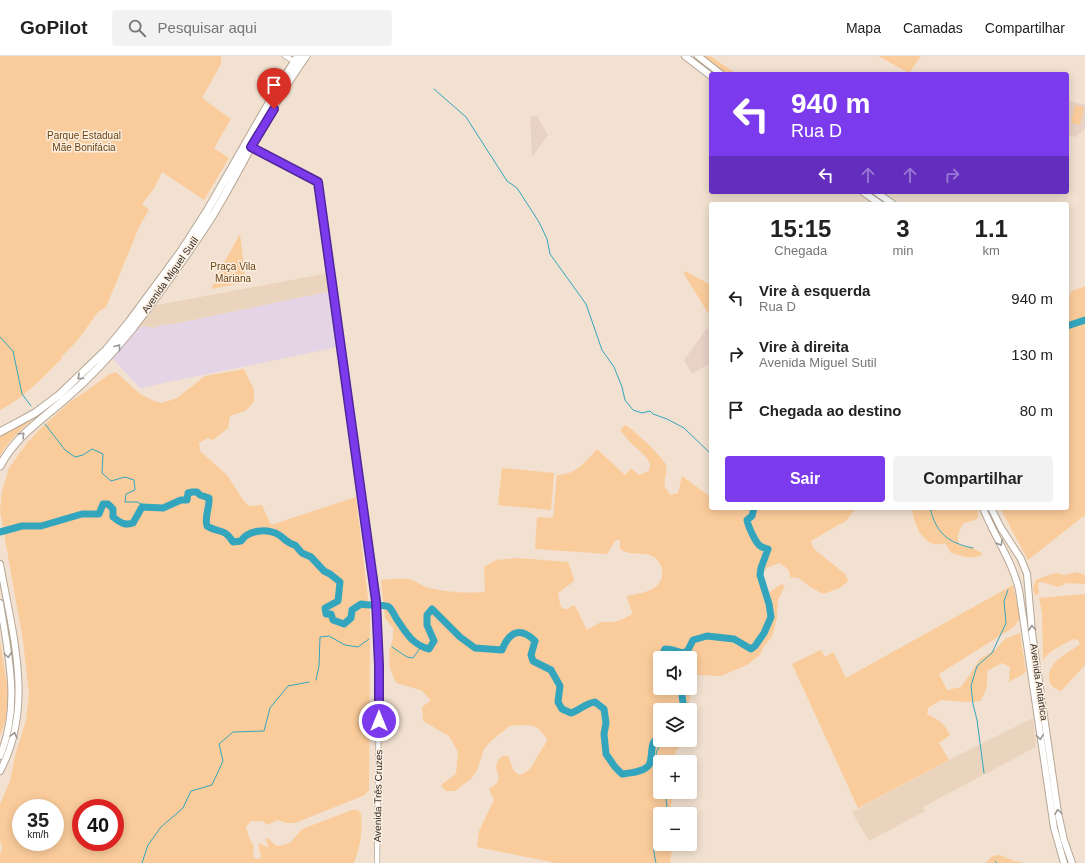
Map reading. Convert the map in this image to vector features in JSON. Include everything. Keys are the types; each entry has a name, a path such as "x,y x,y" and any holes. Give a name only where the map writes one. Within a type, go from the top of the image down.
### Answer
{"highway":[{"name":"Avenida Miguel Sutil","path":"0,466 12,447 24,433 64,400 118,347 188,254 306,56"},
{"name":"Avenida Miguel Sutil","path":"0,432 35,413 60,396 106,350 129,322 182,250 207,211 296,59"}],"main road":[{"path":"685,56 709,74"},
{"path":"698,56 718,72"},
{"path":"866,194 877,202"},
{"path":"879,194 890,202"},
{"name":"Avenida Antártica","path":"984,510 1011,564 1017,580 1022,604 1041,747 1054,830 1064,863"},
{"name":"Avenida Antártica","path":"992,510 1023,565 1028,582 1032,633 1058,813 1067,851 1072,863"},
{"path":"1011,564 1012,561 1015,560 1023,565"},
{"path":"0,564 17,662 19,708 10,749 0,772"},
{"path":"1017,580 1023,585 1026,585 1028,582"},
{"path":"0,603 9,659 12,693 8,732 0,756"},
{"path":"1054,830 1067,851"}],"street":[{"path":"285,56 296,59"},
{"name":"Avenida Três Cruzes","path":"251,147 318,182 377,611 379,691 377,863"}],"shaded area":[{"path":"1069,101 1085,105 1085,129 1076,137 1069,135"},
{"path":"530,116 537,116 548,135 532,157"},
{"path":"329,273 331,291 173,324 160,325 155,328 145,326 136,328 152,306"},
{"path":"331,291 338,347 140,388 112,358 136,328 145,326 155,328 160,325 173,324"},
{"path":"707,328 709,330 709,364 692,374 684,360"},
{"path":"1033,718 1036,747 923,807 925,811 869,841 852,812 949,760"}],"green space":[{"name":"Parque Estadual Mãe Bonifácia","path":"0,56 221,56 221,64 202,98 231,119 214,148 229,158 204,200 162,172 155,187 142,204 149,210 140,225 106,307 98,312 77,341 61,357 62,359 33,387 17,400 0,410"},
{"path":"700,56 710,56 734,72 720,72"},
{"path":"878,56 921,56 910,72"},
{"path":"1075,105 1084,107 1080,125 1071,123"},
{"name":"Praça Vila Mariana","path":"240,234 246,282 211,289 225,261"},
{"path":"685,271 709,284 708,313 684,274"},
{"path":"1085,286 1085,515 1028,560 1001,510 1069,510 1069,296 1072,291"},
{"path":"244,369 254,390 254,402 245,411 230,416 228,428 213,440 208,438 199,443 200,451 227,475 243,500 249,506 262,505 271,525 356,497 370,615 369,790 365,795 295,823 286,823 277,820 268,825 262,821 251,821 246,827 254,847 253,855 256,859 261,858 259,843 269,848 265,838 279,846 290,843 302,829 352,810 358,810 361,814 362,820 358,851 354,863 0,863 2,848 0,839 0,804 10,781 15,756 26,720 29,694 23,641 0,511 2,491 9,468 27,443 41,428 71,401 108,375 116,372 140,394 154,401 162,403 177,398 205,376"},
{"path":"34,418 16,435 0,455 0,436"},
{"path":"625,425 664,461 666,465 665,487 670,495 678,493 682,476 709,494 709,510 856,510 845,522 811,541 813,548 846,575 848,581 840,588 823,594 810,587 799,578 790,577 788,570 779,563 767,568 760,575 766,595 781,584 785,586 778,600 777,618 772,637 764,646 760,655 747,665 721,676 698,675 697,677 697,651 653,651 653,695 691,695 690,703 653,703 653,747 679,747 675,752 676,755 653,755 653,799 672,799 671,807 653,807 653,851 672,851 670,863 556,863 477,847 479,831 494,800 489,789 497,783 498,780 496,768 498,760 502,756 508,756 514,771 519,775 527,771 532,766 547,739 540,730 534,726 510,726 492,740 484,749 477,770 471,779 455,791 446,791 441,785 456,774 458,752 449,736 423,721 422,707 431,700 421,690 396,683 390,668 389,652 393,638 393,628 385,618 381,580 396,578 412,580 425,587 434,589 474,593 485,591 484,567 496,560 518,558 568,562 574,579 573,582 558,593 560,604 563,609 567,609 574,605 587,630 601,622 614,622 623,619 632,614 627,596 647,591 658,585 662,574 661,566 658,561 650,555 631,553 620,549 620,539 615,541 607,554 535,549 537,517 553,518 557,475 570,473 580,467 597,449 625,475 631,468 639,475 649,471 650,464 646,457 620,430"},
{"path":"502,468 554,473 551,510 498,505"},
{"path":"912,510 978,510 978,518 964,523 960,528 958,533 958,542 959,545 973,548 983,554 971,558 951,553 945,543 931,543 917,528"},
{"path":"1077,572 1085,575 1085,584 1067,583 1058,587 1042,582 1038,583 1039,594 1035,595 1033,588 1036,580 1057,573 1065,575"},
{"path":"1013,585 1020,618 1014,627 939,674 947,690 961,687 980,659 996,649 1005,639 1020,633 1026,672 1009,682 1010,667 1002,663 987,671 986,687 980,701 968,702 941,700 928,708 927,714 941,722 950,735 939,743 949,760 858,808 792,664 821,650 825,657 833,652 846,678"},
{"path":"1085,594 1085,665 1061,691 1050,683 1049,678 1052,667 1055,662 1080,644 1078,640 1071,640 1052,651 1043,661 1042,613 1039,598"},
{"path":"0,641 8,691 6,719 0,736"},
{"path":"1000,855 1022,863 986,863 992,856"}],"waterway":[{"path":"434,89 466,117 507,181 517,188 539,222 547,239 550,254 586,304 602,350 614,367 622,387 625,400 633,410 642,413 650,411 653,414 667,419 684,428 709,452"},
{"path":"1069,325 1085,320"},
{"path":"0,337 13,351 22,394 31,406"},
{"path":"45,424 65,450 75,457 83,455 92,449 103,454 102,473 111,481 125,477 134,480 135,490 126,494 125,502 137,502 148,507"},
{"path":"0,532 22,526 41,526 82,514 99,514 103,504 108,504 113,509 113,517 122,523 130,524 133,523 142,507 163,508 181,500 187,500 188,493 197,492 200,495 209,498 206,519 207,526 224,532 233,542 241,541 248,534 258,531 269,531 279,535 295,545 302,553 311,557 324,571 340,582 338,601 325,608 326,614 331,614 333,620 344,624 351,618 352,610 361,604 387,606 391,609 413,641 429,649 434,641 427,625 427,615 432,609 460,637 475,648 502,650 512,635 520,633 530,636 535,641 531,655 533,661 551,670 560,686 558,702 562,709 571,713 595,702 604,709 606,723 604,734 606,754 622,774 637,772 647,767 649,765 653,745"},
{"path":"687,651 693,640 707,636 734,639 751,649 755,646 764,633 771,617 769,604 760,575 768,549 759,545 749,526 747,520 752,516 754,510"},
{"path":"931,510 936,524 944,536 964,546 973,548"},
{"path":"984,773 971,686 977,666 992,653 1006,623 1004,601 1008,590"},
{"path":"316,680 319,666 320,637 329,636 345,645 358,647 369,639"},
{"path":"392,647 407,657 413,658 421,647"},
{"path":"664,651 665,649 677,651"},
{"path":"142,863 148,845 161,827 183,808 191,791 212,785 223,761 219,744 233,732 264,731 270,708 288,686 309,682"},
{"path":"682,695 683,703"},
{"path":"656,755 659,747"},
{"path":"666,799 667,807"},
{"path":"654,851 656,863"}],"route":[{"path":"274,109 251,147 318,182 376,601 379,665 379,721"}]}
